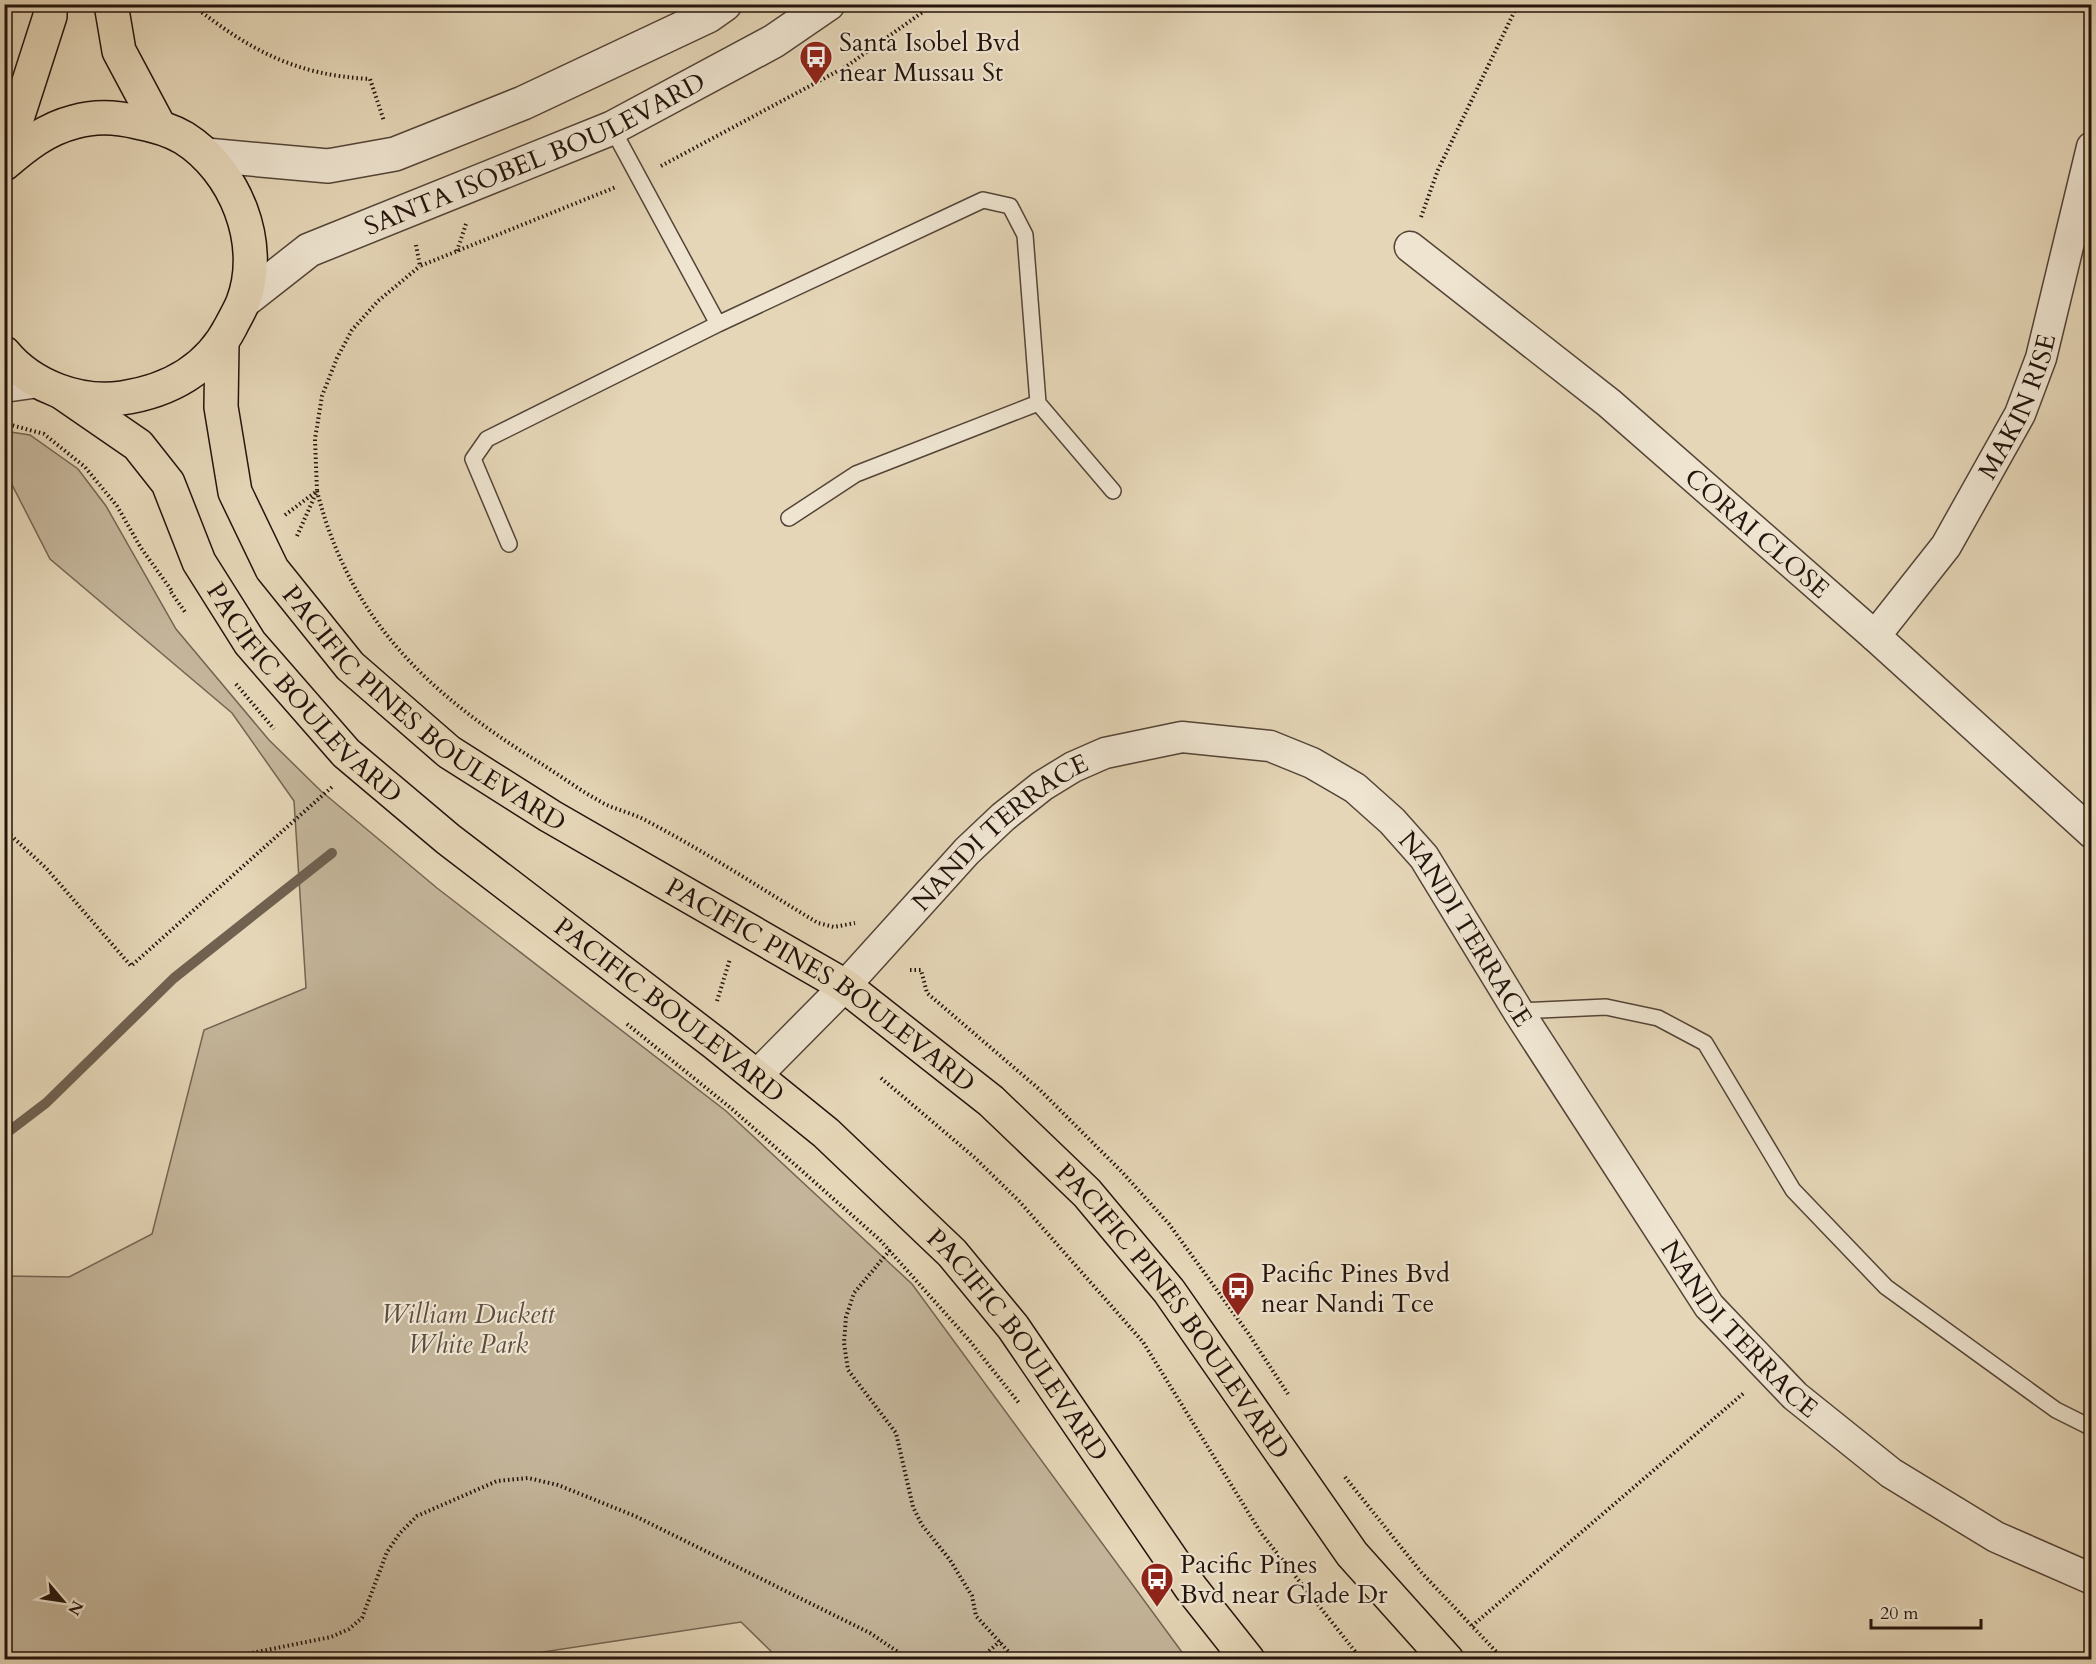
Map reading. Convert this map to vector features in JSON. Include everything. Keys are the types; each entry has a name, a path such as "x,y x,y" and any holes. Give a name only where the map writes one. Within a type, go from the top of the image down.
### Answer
{"main road":[{"path":"4,159 50,16 50,4"},
{"path":"111,4 119,51 159,126"},
{"path":"4,164 35,139 74,122 116,117 159,126 184,138 206,155 230,186 246,222 250,262 244,301 222,343 190,374 151,394 107,400 51,388"},
{"name":"PACIFIC PINES BOULEVARD","path":"222,343 221,408 235,492 272,569 350,666 449,753 550,816 845,986 991,1101 1087,1193 1170,1291 1352,1554 1447,1659"},
{"name":"PACIFIC BOULEVARD","path":"4,353 51,388 138,445 168,483 199,562 250,643 346,753 448,839 756,1076 826,1133 952,1253 1013,1327 1191,1588 1248,1659"}],"street":[{"name":"SANTA ISOBEL BOULEVARD","path":"206,155 328,166 395,154 523,103 708,16 725,4"},
{"name":"SANTA ISOBEL BOULEVARD","path":"244,301 309,250 612,128 774,41 828,4"},
{"name":"MAKIN RISE","path":"1875,636 1946,546 2020,414 2041,358 2091,147"},
{"name":"CORAI CLOSE","path":"1410,247 1609,403 1875,636 2091,833"},
{"path":"4,387 51,388"},
{"name":"NANDI TERRACE","path":"756,1076 845,986 967,851 1003,816 1042,786 1073,767 1105,753 1182,737 1270,746 1312,762 1355,788 1392,821 1424,857 1518,1011 1709,1306 1795,1396 1891,1473 1996,1537 2091,1579"}],"lane":[{"path":"612,128 718,324"},
{"path":"509,544 472,459 487,439 718,324 983,200 1010,206 1025,235 1038,403 1113,491"},
{"path":"789,518 856,474 1038,403"},
{"path":"1518,1011 1606,1007 1658,1018 1705,1043 1793,1190 1887,1287 2056,1410 2091,1428"}],"path":[{"path":"4,26 11,4"},
{"path":"1410,247 1438,170 1518,4"},
{"path":"279,577 317,490 326,528 346,575 369,614 413,666 474,720 604,803 642,819 818,923 834,927 860,920"},
{"path":"171,591 190,619"},
{"path":"234,682 247,700 278,733"},
{"path":"324,780 340,796"},
{"path":"4,829 46,868 131,966 332,788"},
{"path":"716,1004 732,954"},
{"path":"621,1020 732,1109 890,1250 969,1340 1024,1410"},
{"path":"881,1078 975,1157 1143,1342 1261,1533 1362,1659"},
{"path":"890,1250 854,1293 844,1343 848,1370 896,1433 913,1507 922,1525 956,1569 972,1596 976,1616 1016,1659"},
{"path":"1472,1626 1770,1370"},
{"path":"217,1659 331,1637 350,1629 362,1618 387,1552 400,1533 417,1516 497,1481 528,1478 558,1485 635,1516 870,1632 910,1659"},
{"path":"979,1659 1000,1641"}],"green space":[{"name":"William Duckett White Park","path":"4,431 30,435 78,469 106,506 176,629 269,740 321,791 437,888 726,1111 912,1284 1187,1659 779,1659 741,1622 497,1659 5,1659 5,1276 69,1277 152,1234 204,1030 306,988 294,801 232,713 50,559 5,471"}],"waterway":[{"path":"4,1135 46,1103 174,978 332,853"}],"place":[{"name":"Santa Isobel Bvd near Mussau St","path":"816,86"},
{"name":"Pacific Pines Bvd near Nandi Tce","path":"1238,1317"},
{"name":"Pacific Pines Bvd near Glade Dr","path":"1157,1608"}]}
